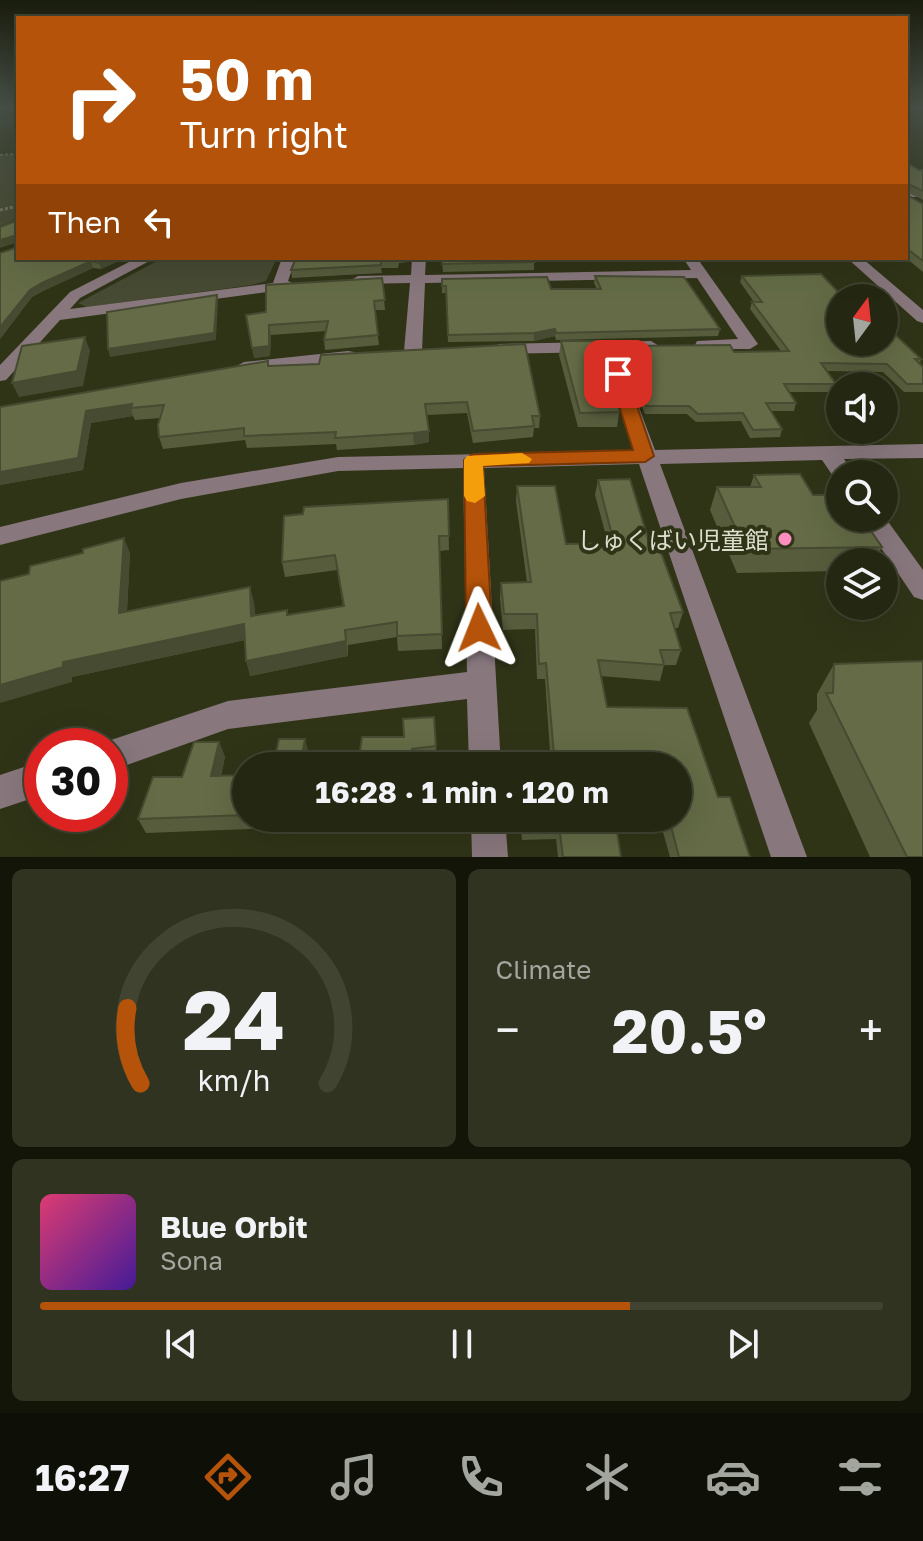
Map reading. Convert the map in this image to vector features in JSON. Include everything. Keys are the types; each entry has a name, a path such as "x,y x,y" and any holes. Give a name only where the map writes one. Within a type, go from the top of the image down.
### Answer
{"street":[{"path":"0,376 75,295 144,260"},
{"path":"279,286 288,260"},
{"path":"419,260 407,351 434,350"},
{"path":"555,260 560,276"},
{"path":"482,349 750,344 691,260"},
{"path":"856,260 920,312"},
{"path":"347,281 418,277 701,274"},
{"path":"56,316 304,284"},
{"path":"608,347 789,857"},
{"path":"220,370 373,354"},
{"path":"827,451 833,460"},
{"path":"0,536 181,491 338,464 923,451"},
{"path":"473,460 484,752"},
{"path":"883,532 923,590"},
{"path":"128,749 228,715 481,684"},
{"path":"0,792 24,784"},
{"path":"489,832 490,857"}],"green space":[{"path":"16,154 16,220 0,226 0,155"},
{"path":"159,260 276,260 266,281 252,285 87,307 78,303"}],"building":[{"path":"908,163 923,170 923,191 908,184"},
{"path":"908,196 923,204 923,261 908,250"},
{"path":"16,221 16,235 0,240 0,227"},
{"path":"16,248 16,260 105,260 99,263 91,261 30,290 0,327 0,253"},
{"path":"295,260 381,260 381,265 291,270"},
{"path":"443,260 535,262 442,264"},
{"path":"821,274 831,284 826,284 826,356 898,356 898,337 921,359 915,359 923,367 923,384 907,384 887,364 821,363 827,372 826,384 784,384 796,403 766,403 782,429 753,430 743,413 698,414 689,406 646,406 624,346 730,345 734,352 789,351 752,302 762,302 742,276"},
{"path":"595,276 684,277 720,329 556,333 555,329 534,333 448,335 446,286 442,286 442,279 547,277 551,289 601,289"},
{"path":"382,278 385,300 374,301 378,335 324,340 328,321 269,325 269,346 252,348 246,315 266,312 266,285"},
{"path":"217,295 214,333 108,349 107,312"},
{"path":"85,337 77,371 12,383 22,346"},
{"path":"561,341 601,341 621,400 616,400 620,412 580,413"},
{"path":"525,344 540,416 532,416 534,426 473,431 467,402 425,404 429,431 413,433 335,438 336,432 244,436 244,428 159,437 158,425 164,405 131,408 132,404 86,411 78,458 0,472 0,407 268,361 268,366 319,364 321,355"},
{"path":"800,474 813,495 826,495 826,532 872,532 882,547 745,549 717,487 761,487 754,475"},
{"path":"630,479 649,542 657,542 683,612 670,613 681,650 660,650 664,665 598,660 607,707 687,708 718,797 730,797 750,857 679,857 673,832 692,832 692,752 554,752 546,663 539,664 537,614 504,614 501,583 531,582 517,486 555,486 566,544 614,543 598,480"},
{"path":"448,499 449,536 439,536 442,634 397,636 397,622 345,630 346,641 246,661 244,624 63,662 63,667 0,685 0,581 29,574 30,566 83,553 83,549 124,538 119,613 250,587 251,616 287,610 287,615 344,606 335,555 282,562 284,516 303,514 304,507"},
{"path":"923,661 923,857 907,857 826,693 833,693 834,664"},
{"path":"434,717 436,746 412,749 412,752 360,752 362,737 404,737 403,719"},
{"path":"279,739 305,739 303,752 276,752"},
{"path":"194,742 219,742 211,776 232,775 232,816 138,819 153,777 182,777"},
{"path":"560,832 617,832 621,857 563,857"}],"slow traffic":[{"path":"475,496 473,460 522,459"}],"place":[{"name":"しゅくばい児童館","path":"785,539"}],"route":[{"path":"479,628 473,460 645,456 618,374"}]}
